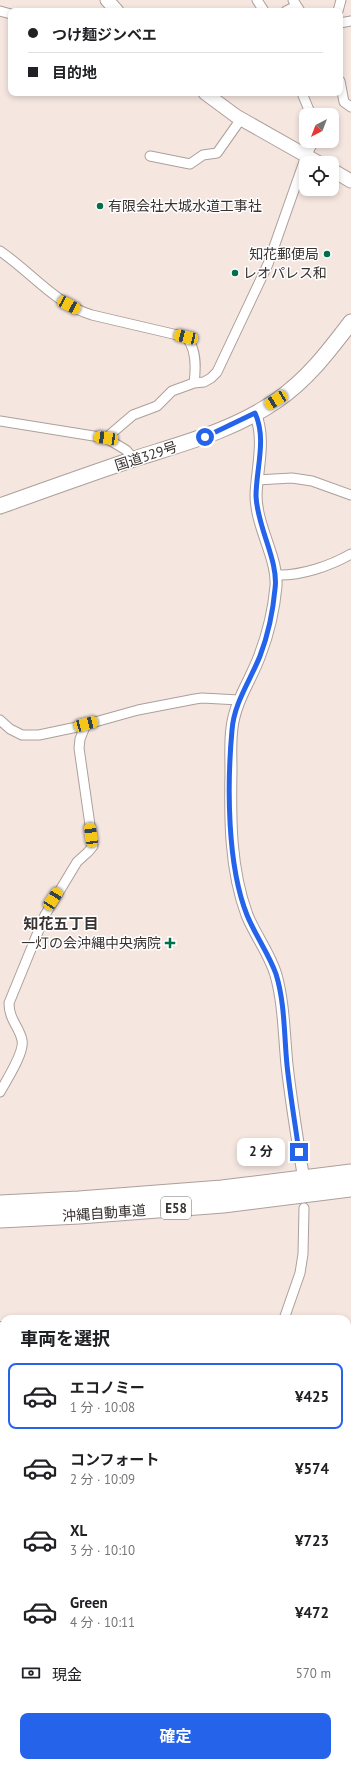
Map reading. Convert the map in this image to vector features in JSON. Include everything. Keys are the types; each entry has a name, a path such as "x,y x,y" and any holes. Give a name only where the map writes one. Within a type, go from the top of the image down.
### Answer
{"highway":[{"name":"国道329号","path":"0,506 134,459 205,437 255,413 276,400 307,375 327,354 351,322"},
{"name":"沖縄自動車道","path":"0,1204 79,1200 222,1189 351,1173"},
{"name":"沖縄自動車道","path":"0,1219 79,1215 223,1204 351,1188"}],"main road":[{"path":"107,0 114,8"},
{"path":"209,96 241,119 306,156"},
{"path":"339,174 351,181"}],"street":[{"path":"303,96 308,108"},
{"path":"343,96 344,102 351,107"},
{"path":"150,156 190,164 203,155 217,153 241,119"},
{"path":"306,156 310,148"},
{"path":"106,438 133,415 158,406 172,391 194,383 204,382 217,372 268,264 299,176"},
{"path":"0,251 60,300 77,310 92,315 186,337 192,346 194,353 196,373 194,383"},
{"path":"255,413 261,434 256,497 259,521 276,575 276,589 260,656 239,700 233,718 230,797 235,872 248,916 276,974 282,1005 288,1071 303,1174"},
{"path":"0,421 106,438 126,450 134,459"},
{"path":"257,480 292,478 312,481 351,496"},
{"path":"276,575 289,576 317,568 351,554"},
{"path":"0,720 10,729 22,735 39,734 86,724 138,710 195,699 239,700"},
{"path":"0,1092 20,1053 23,1042 9,1012 9,1003 44,914 77,862 93,846 79,748 80,739 86,724"},
{"path":"285,1315 300,1273 303,1254 304,1208"}],"place":[{"name":"有限会社大城水道工事社","path":"100,206"},
{"name":"知花郵便局","path":"327,254"},
{"name":"レオパレス和","path":"235,273"},
{"name":"一灯の会沖縄中央病院","path":"170,943"}],"district":[{"name":"知花五丁目","path":"61,924"}],"route":[{"path":"205,437 231,426 255,413 261,434 256,497 259,521 276,575 276,589 270,621 260,656 239,700 233,718 230,797 233,853 239,891 248,916 276,974 282,1005 287,1064 299,1152"}]}
